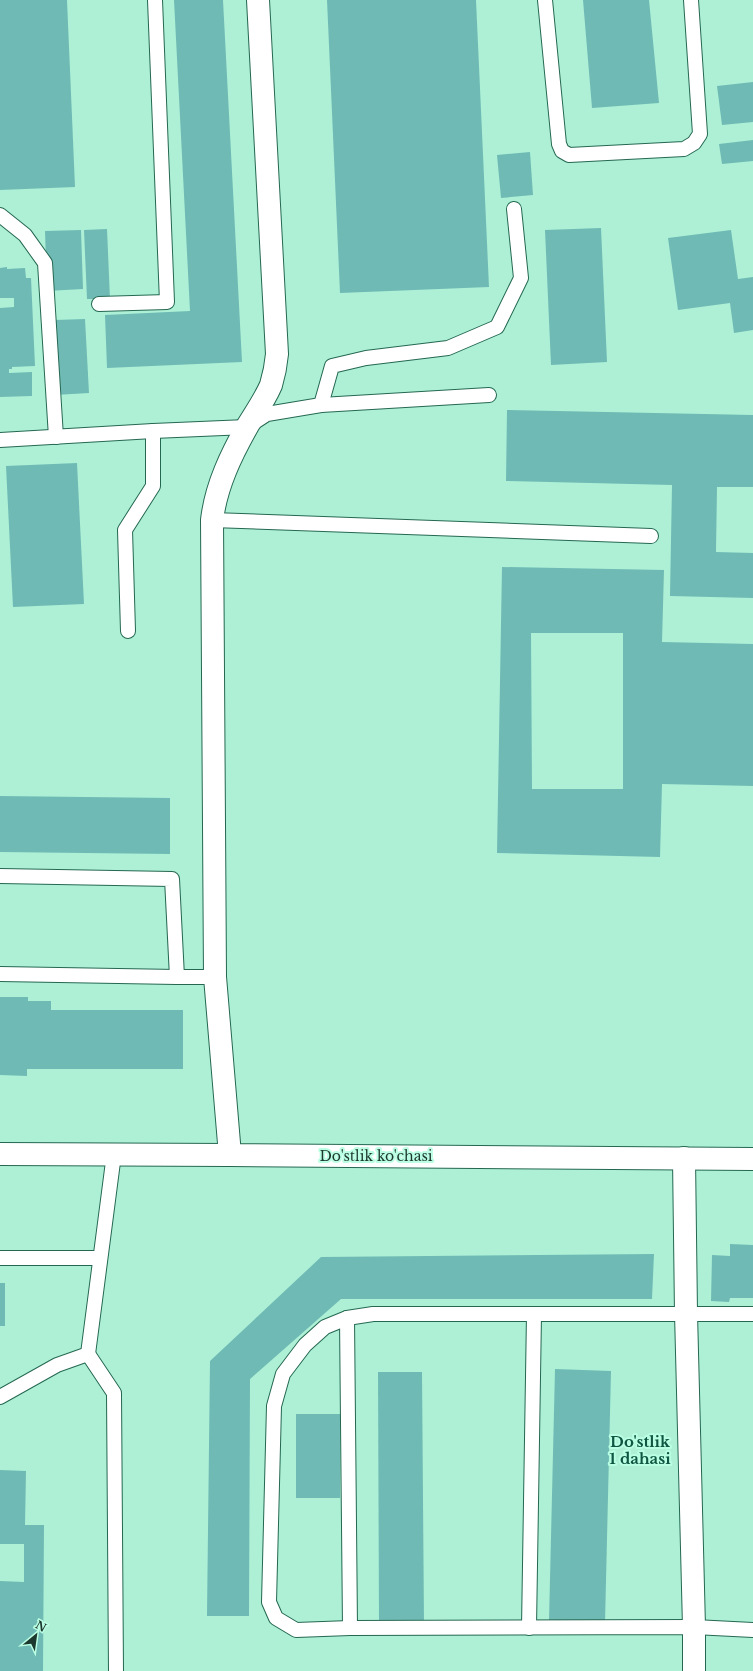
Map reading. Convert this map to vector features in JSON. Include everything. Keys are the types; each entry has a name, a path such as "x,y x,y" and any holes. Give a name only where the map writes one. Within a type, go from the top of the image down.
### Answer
{"street":[{"path":"230,1155 214,977 212,520 214,503 232,456 269,389 274,374 277,354 258,0"},
{"name":"Do'stlik ko'chasi","path":"0,1154 753,1159"},
{"path":"684,1158 694,1671"}],"lane":[{"path":"99,304 167,302 154,0"},
{"path":"545,0 559,144 562,151 569,155 684,149 694,143 700,134 691,0"},
{"path":"321,405 332,366 366,358 448,348 497,327 521,278 514,209"},
{"path":"0,215 25,235 45,263 56,437"},
{"path":"0,440 152,430 247,427 267,414 321,405 489,395"},
{"path":"128,631 125,530 153,486 152,430"},
{"path":"212,520 651,536"},
{"path":"0,876 172,879 177,977"},
{"path":"0,974 214,977"},
{"path":"114,1154 88,1354 114,1393 116,1671"},
{"path":"0,1258 100,1258"},
{"path":"753,1314 373,1314 347,1318 325,1327 305,1345 284,1374 274,1406 269,1602 276,1618 296,1630 350,1628 694,1627 753,1630"},
{"path":"529,1628 534,1314"},
{"path":"347,1318 350,1628"},
{"path":"0,1397 57,1365 88,1354"}],"building":[{"path":"0,0 67,0 75,187 0,190"},
{"path":"174,0 223,0 242,362 107,368 105,315 190,311"},
{"path":"327,0 476,0 489,287 340,293"},
{"path":"583,0 649,0 659,103 592,108"},
{"path":"753,82 753,122 722,125 717,86"},
{"path":"753,140 753,161 722,164 719,144"},
{"path":"530,152 533,195 501,198 497,155"},
{"path":"601,228 607,362 551,365 545,230"},
{"path":"107,229 110,299 87,299 84,230"},
{"path":"81,230 83,289 47,291 45,231"},
{"path":"731,230 738,279 753,277 753,330 734,333 730,303 678,310 668,238"},
{"path":"7,267 7,269 25,268 26,278 31,278 35,366 12,367 12,369 9,369 9,373 32,372 32,396 0,397 0,308 14,307 14,298 0,298 0,268"},
{"path":"85,319 89,393 55,395 55,320"},
{"path":"507,410 753,415 753,487 717,487 716,552 753,553 753,598 670,596 672,485 506,481"},
{"path":"77,463 84,604 13,607 6,466"},
{"path":"502,567 664,570 662,642 753,644 753,786 662,784 660,857 497,853","holes":["531,633 623,633 623,789 532,789"]},
{"path":"0,796 170,798 170,854 0,852"},
{"path":"0,997 28,997 28,1001 51,1001 51,1010 183,1010 183,1069 27,1069 27,1076 0,1075"},
{"path":"730,1244 753,1245 753,1298 730,1298 729,1302 711,1301 712,1255 730,1256"},
{"path":"654,1254 652,1299 341,1299 250,1379 249,1616 207,1616 210,1361 321,1257"},
{"path":"0,1283 5,1283 5,1326 0,1326"},
{"path":"555,1369 611,1371 605,1623 549,1621"},
{"path":"378,1372 422,1372 424,1624 379,1624"},
{"path":"296,1414 340,1414 340,1498 296,1498"},
{"path":"0,1470 26,1471 25,1525 44,1525 43,1671 0,1671 0,1581 24,1582 24,1544 0,1544"}],"district":[{"name":"Do'stlik 1 dahasi","path":"640,1450"}]}
